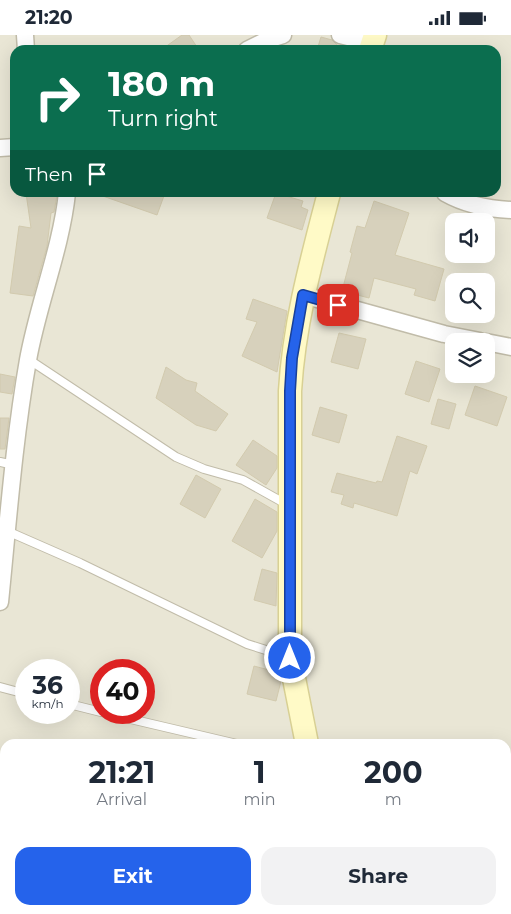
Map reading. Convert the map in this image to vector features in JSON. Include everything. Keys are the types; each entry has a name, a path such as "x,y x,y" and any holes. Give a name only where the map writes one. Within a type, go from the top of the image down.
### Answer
{"street":[{"path":"340,35 373,43"},
{"path":"256,45 271,37"},
{"path":"0,602 7,531 7,463 28,359 63,219 66,197"},
{"path":"306,739 290,658 290,391 292,358 303,295 328,197"},
{"path":"452,197 482,207 511,210"},
{"path":"303,295 445,334"},
{"path":"495,344 511,347"}],"lane":[{"path":"28,359 176,457 204,469 243,480 290,506"},
{"path":"7,531 80,563 247,644 290,658"},
{"path":"0,687 15,690"},
{"path":"152,724 216,739"}],"shaded area":[{"path":"0,35 511,35 511,739 0,739"}],"building":[{"path":"182,35 189,35 196,45 168,45"},
{"path":"321,37 332,40 337,45 319,45"},
{"path":"27,197 57,197 54,212 51,213 47,246 33,296 10,293 19,226 31,228"},
{"path":"106,197 164,197 157,215"},
{"path":"275,197 290,197 303,201 301,207 308,210 302,230 267,218"},
{"path":"374,201 409,213 395,255 444,269 435,301 414,295 416,289 374,278 369,298 342,291 357,226 365,228"},
{"path":"253,299 287,311 277,372 242,356 257,322 246,319"},
{"path":"339,333 366,339 358,369 331,362"},
{"path":"416,361 440,369 429,402 405,394"},
{"path":"166,367 186,380 197,383 195,391 228,414 216,431 196,425 156,398"},
{"path":"0,374 15,377 12,394 0,392"},
{"path":"475,386 507,397 497,426 465,415"},
{"path":"438,399 456,404 449,429 431,424"},
{"path":"320,407 347,415 339,443 312,435"},
{"path":"0,418 9,418 5,449 0,449"},
{"path":"397,436 427,446 417,474 410,471 397,516 354,503 353,508 341,504 344,495 331,492 337,473 376,483 377,481 382,482"},
{"path":"253,440 277,456 277,468 266,485 236,465"},
{"path":"196,475 221,489 205,518 180,504"},
{"path":"255,499 277,512 277,531 262,558 232,541"},
{"path":"262,569 277,573 276,606 254,600"},
{"path":"254,666 280,673 281,681 276,701 247,694"}],"route":[{"path":"290,658 290,391 292,358 303,295 338,305"}]}
